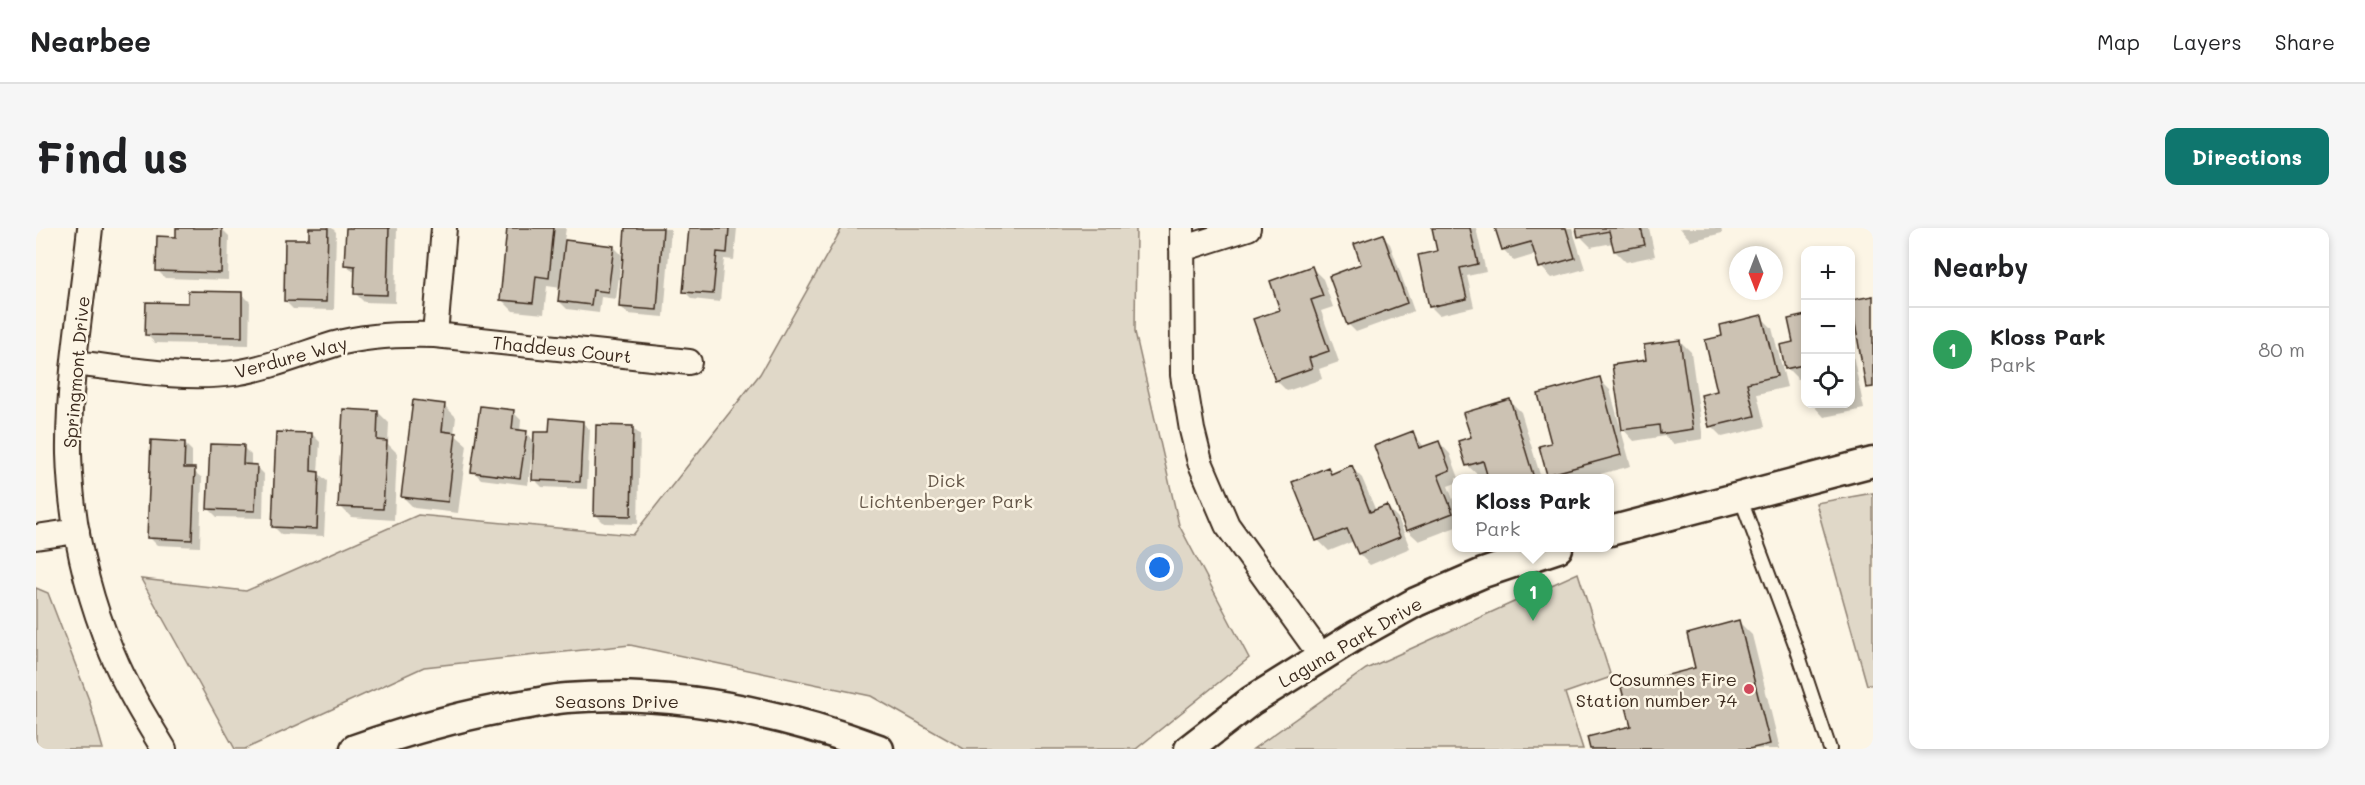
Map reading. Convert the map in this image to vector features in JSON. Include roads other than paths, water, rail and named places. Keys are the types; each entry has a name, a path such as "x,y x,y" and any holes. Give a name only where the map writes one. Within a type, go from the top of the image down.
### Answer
{"street":[{"name":"Springmont Drive","path":"90,228 70,416 69,454 77,531 87,579 111,652 128,688 164,749"},
{"path":"435,335 444,228"},
{"path":"1248,228 1182,238 1183,375 1192,430 1200,462 1227,525 1322,657"},
{"name":"Verdure Way","path":"75,363 163,374 234,373 269,366 337,344 372,337 402,334 435,335"},
{"name":"Thaddeus Court","path":"435,335 689,362"},
{"path":"1614,530 1873,462"},
{"path":"36,537 77,531"},
{"name":"Laguna Park Drive","path":"1189,749 1251,701 1355,636 1416,602 1483,573 1546,552"},
{"name":"Seasons Drive","path":"355,749 425,726 496,709 567,698 645,697 754,711 822,728 879,749"}],"lane":[{"path":"1739,496 1796,647 1830,749"}],"place":[{"name":"Kloss Park","path":"1533,621"},
{"name":"Cosumnes Fire Station number 74","path":"1749,689"}],"park label":[{"name":"Dick Lichtenberger Park","path":"946,490"}]}
